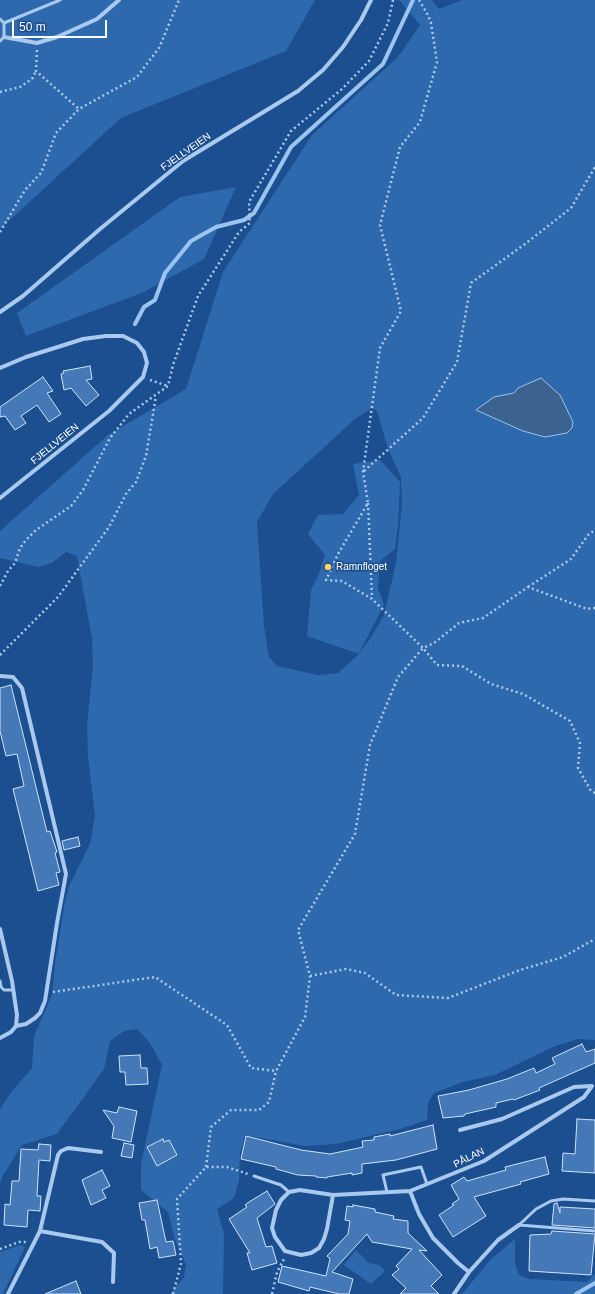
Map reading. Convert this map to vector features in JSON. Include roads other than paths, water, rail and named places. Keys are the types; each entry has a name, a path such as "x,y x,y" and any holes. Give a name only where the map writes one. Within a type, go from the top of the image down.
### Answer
{"street":[{"path":"4,36 37,43 56,37 98,19 119,0"},
{"name":"FJELLVEIEN","path":"0,312 23,296 100,229 183,162 298,91 323,70 343,47 361,20 371,0"},
{"name":"FJELLVEIEN","path":"0,368 26,357 83,339 106,336 124,336 137,343 144,352 147,364 143,377 109,411 0,498"},
{"path":"0,676 13,677 22,688 66,874 47,993 40,1013 35,1018 16,1026 11,1032 0,1038"},
{"path":"0,929 13,990 16,1026"},
{"path":"460,1130 502,1119 574,1087 594,1085"},
{"name":"PÅLAN","path":"289,1192 300,1190 333,1195 410,1191 484,1161 584,1096 594,1085"},
{"path":"8,1294 40,1231 58,1156 61,1151 68,1148 101,1152"},
{"path":"410,1191 419,1214 433,1238 458,1263 470,1272"},
{"path":"289,1192 281,1200 276,1210 272,1228 279,1245 289,1252 301,1255 311,1253 319,1248 324,1239 333,1195"},
{"path":"454,1294 470,1272 498,1240 520,1225"},
{"path":"40,1231 102,1242 114,1253 113,1282"}],"lane":[{"path":"4,23 60,0"},
{"path":"0,20 4,23"},
{"path":"0,41 4,36 4,23"},
{"path":"0,981 1,987 4,990 13,990"},
{"path":"387,1192 383,1175 421,1167 427,1184"},
{"path":"254,1176 281,1185 289,1192"},
{"path":"520,1225 536,1209 551,1202 563,1199 595,1201"},
{"path":"520,1225 595,1231"}],"waterway":[{"path":"135,324 144,307 155,300 165,273 191,241 216,227 244,220 254,213 291,147 383,64 413,0"},
{"path":"576,1294 595,1283"}],"place":[{"name":"Ramnfloget","path":"328,567"}]}
